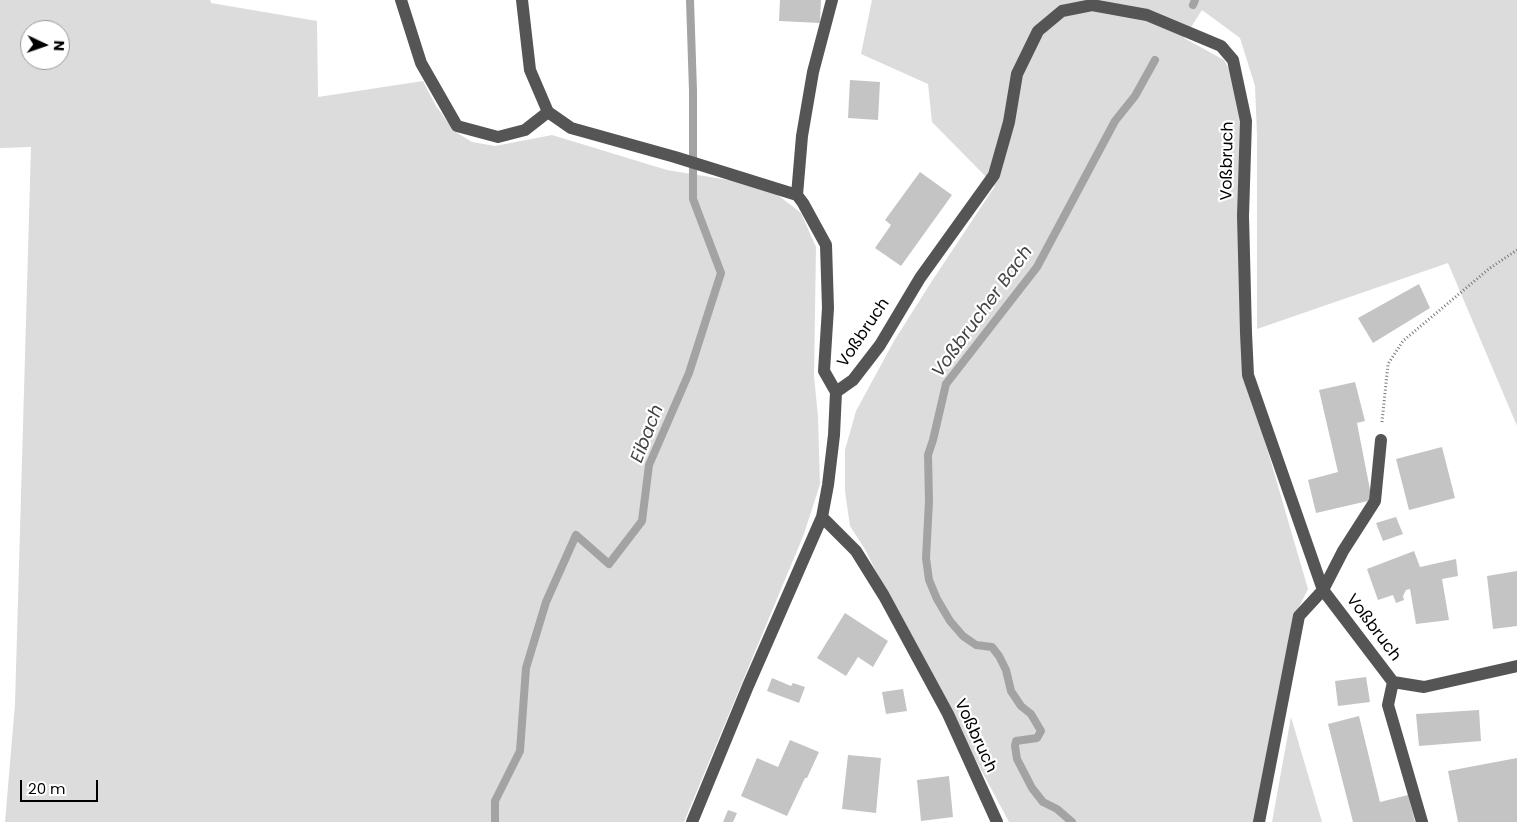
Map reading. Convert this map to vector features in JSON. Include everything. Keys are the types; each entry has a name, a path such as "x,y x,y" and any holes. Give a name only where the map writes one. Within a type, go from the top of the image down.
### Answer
{"street":[{"path":"401,0 421,63 457,126 498,137 525,130 548,112"},
{"path":"522,0 530,70 548,112 570,128 675,157 797,195 802,136 813,72 832,0"},
{"name":"Voßbruch","path":"797,195 826,245 828,308 824,371 836,392 854,380 880,345 920,278 994,175 1009,122 1017,74 1038,31 1062,11 1092,5 1147,15 1221,46 1234,60 1246,121 1243,216 1248,374 1322,590 1393,682 1424,687 1517,666"},
{"path":"692,822 748,686 822,517 834,435 836,392"},
{"path":"1322,590 1343,551 1375,501 1381,440"},
{"name":"Voßbruch","path":"822,517 856,551 884,596 948,714 997,822"},
{"name":"Voßbruch","path":"1259,822 1299,616 1322,590"},
{"path":"1393,682 1388,704 1422,822"}],"path":[{"path":"1381,440 1388,364 1403,341 1490,268 1517,250"}],"shaded area":[{"path":"0,0 210,0 211,3 317,21 318,97 423,81 436,106 454,131 472,142 495,146 552,135 667,170 753,184 774,192 801,213 816,247 814,376 818,417 820,484 804,534 684,822 5,822 15,704 31,147 0,148"},
{"path":"872,0 1517,0 1517,426 1448,263 1257,329 1257,136 1255,86 1240,38 1202,10 1184,38 1224,60 1238,85 1242,126 1245,373 1308,589 1296,613 1255,822 1009,822 866,551 850,526 845,491 845,450 856,411 894,341 995,186 932,122 928,84 861,54"},
{"path":"1291,717 1322,822 1272,822"}],"building":[{"path":"780,0 821,0 820,23 779,21"},
{"path":"850,80 880,82 878,120 848,118"},
{"path":"920,172 952,195 901,266 875,248 891,225 885,220"},
{"path":"1419,284 1430,308 1373,343 1358,318"},
{"path":"1355,382 1365,421 1357,423 1372,500 1316,513 1308,480 1338,472 1319,390"},
{"path":"1442,447 1455,498 1409,510 1396,459"},
{"path":"1396,517 1403,534 1383,541 1376,523"},
{"path":"1414,551 1420,567 1456,559 1458,576 1442,579 1449,620 1416,624 1410,589 1406,590 1403,596 1404,600 1396,603 1393,595 1378,600 1367,569"},
{"path":"1517,571 1517,626 1493,629 1487,576"},
{"path":"845,613 888,641 873,667 858,657 846,676 817,658"},
{"path":"1366,677 1370,702 1338,706 1335,681"},
{"path":"772,678 791,686 793,683 805,687 799,703 767,691"},
{"path":"903,689 907,711 886,714 882,692"},
{"path":"1479,710 1481,741 1419,746 1416,714"},
{"path":"1359,716 1380,802 1408,795 1415,822 1353,822 1328,724"},
{"path":"790,740 819,752 787,816 741,796 757,758 778,767"},
{"path":"848,755 881,758 876,813 842,809"},
{"path":"1517,758 1517,822 1458,822 1448,771"},
{"path":"949,776 953,817 921,821 917,780"},
{"path":"728,810 737,813 733,822 723,822"}],"waterway":[{"name":"Eibach","path":"495,822 495,801 520,751 526,668 546,602 576,535 609,564 642,521 649,465 689,373 721,273 693,199 693,91 690,0"},
{"name":"Voßbrucher Bach","path":"1193,5 1195,0"},
{"name":"Voßbrucher Bach","path":"1072,822 1057,809 1043,802 1032,788 1017,759 1016,741 1037,738 1041,731 1031,714 1021,706 1011,691 1006,670 999,656 992,647 976,645 963,636 950,621 937,599 929,580 926,558 929,501 928,455 946,384 1037,267 1115,121 1135,96 1155,60"}]}
